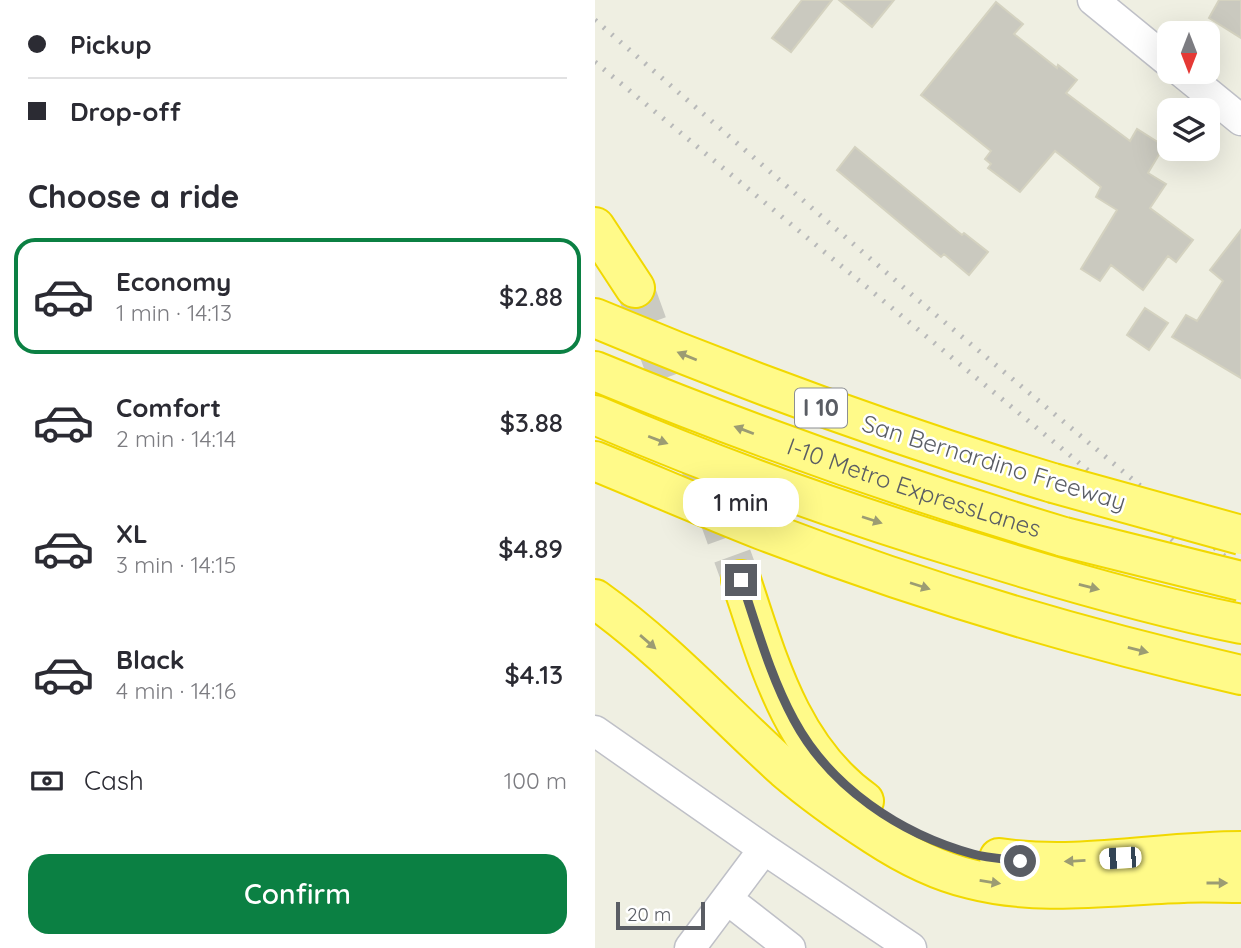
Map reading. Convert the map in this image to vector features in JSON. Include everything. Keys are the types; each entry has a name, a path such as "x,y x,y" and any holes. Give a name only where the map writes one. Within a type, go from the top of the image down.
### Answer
{"highway":[{"path":"595,227 635,288"},
{"name":"San Bernardino Freeway","path":"595,318 811,404 946,451 1241,535"},
{"name":"I-10 Metro ExpressLanes","path":"595,371 803,453 934,498 1064,537 1241,581"},
{"name":"I-10 Metro ExpressLanes","path":"595,415 830,506 931,540 1074,583 1229,622"},
{"path":"595,461 763,530 914,584 1091,638 1229,672"},
{"path":"741,580 773,675 794,721 819,759 851,791 886,816 932,841 975,855 1020,861 1070,861 1241,851"},
{"path":"595,600 617,615 702,689 797,778 851,819 900,851 971,879 1013,886 1070,890 1184,883 1241,883"}],"street":[{"path":"1102,3 1157,51"},
{"path":"1197,84 1241,120"},
{"path":"595,731 911,948"},
{"path":"690,948 764,849"},
{"path":"727,899 790,948"}],"building":[{"path":"802,0 832,0 791,52 772,38"},
{"path":"839,0 894,0 872,27"},
{"path":"1219,0 1241,0 1241,38 1220,25 1220,21 1209,18"},
{"path":"996,2 1023,24 1014,34 1057,68 1058,65 1077,80 1066,93 1130,141 1137,129 1157,142 1157,158 1148,173 1166,184 1150,208 1193,240 1176,262 1168,256 1143,290 1111,265 1100,281 1081,269 1117,210 1096,197 1101,187 1055,151 1020,192 988,168 991,164 985,159 991,151 921,95"},
{"path":"855,147 962,235 964,233 988,252 969,275 944,254 941,257 837,170"},
{"path":"1241,230 1241,378 1172,337 1186,315 1197,321 1223,281 1210,270"},
{"path":"1145,308 1168,323 1149,350 1127,335"}],"tunnel":[{"path":"635,288 741,580"}],"railway":[{"path":"595,20 918,300 1241,570"},
{"path":"595,62 1241,597"}],"route":[{"path":"741,580 773,675 794,721 819,759 851,791 886,816 932,841 975,855 1020,861"}]}
